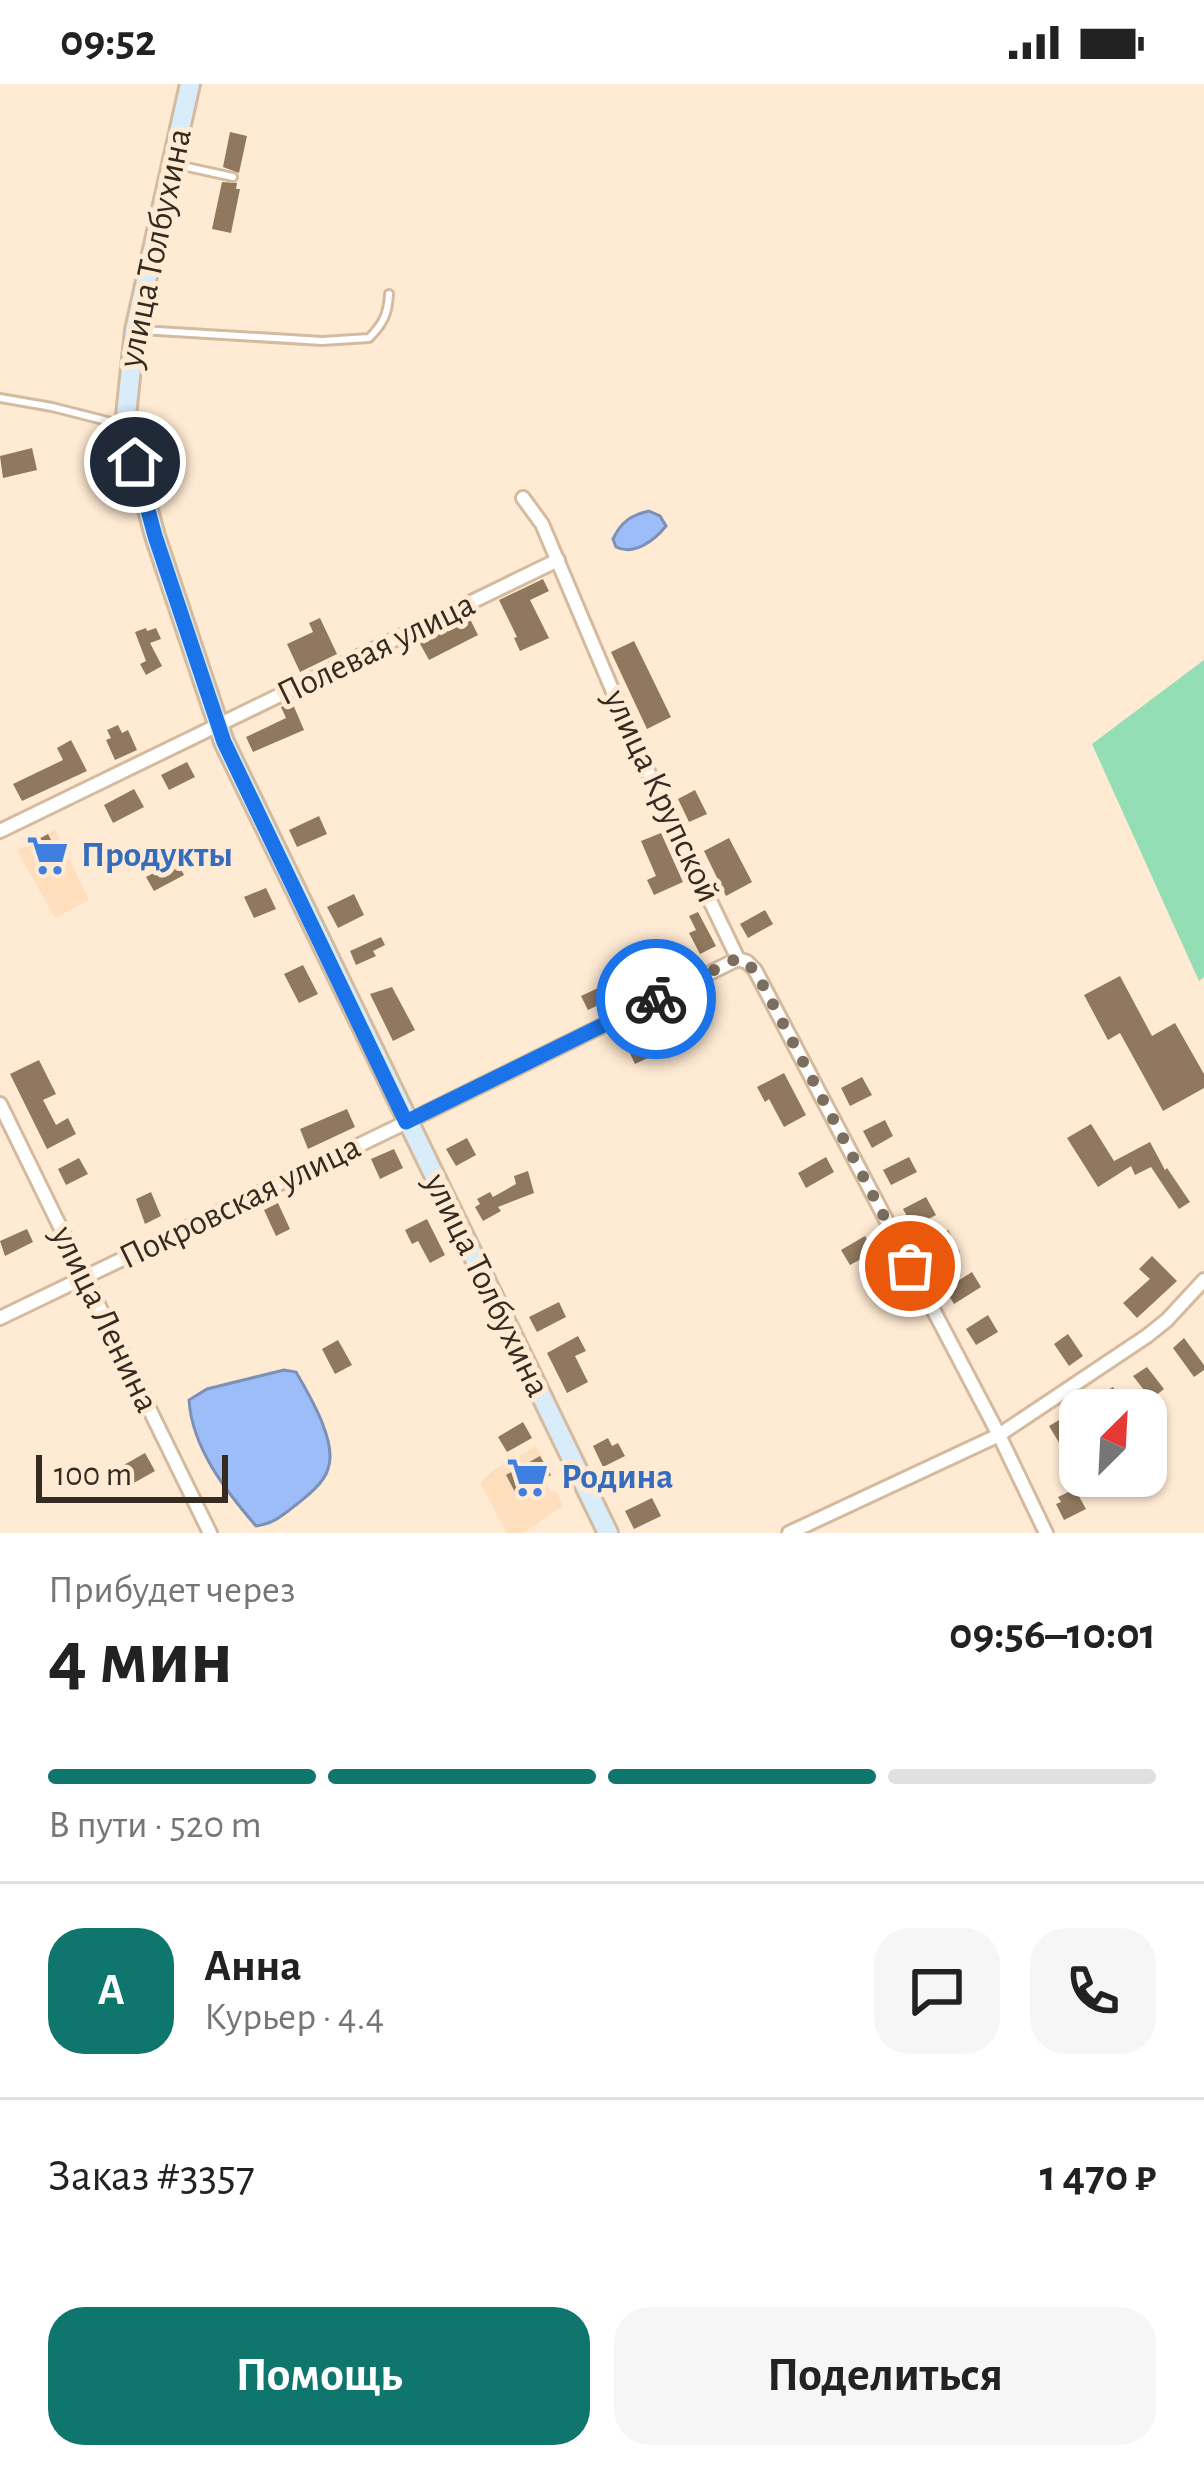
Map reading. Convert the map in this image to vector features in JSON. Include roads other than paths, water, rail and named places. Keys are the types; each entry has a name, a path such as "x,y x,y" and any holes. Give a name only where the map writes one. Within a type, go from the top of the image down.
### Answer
{"main road":[{"name":"улица Толбухина","path":"190,84 135,330 124,425 155,536 218,726 608,1533"}],"street":[{"name":"улица Крупской","path":"523,498 542,524 639,753 738,958 755,970 1046,1533"},
{"name":"Полевая улица","path":"0,831 557,560"},
{"name":"Покровская улица","path":"0,1318 738,958"},
{"name":"улица Ленина","path":"0,1104 210,1533"},
{"path":"789,1533 999,1435 1147,1336 1204,1280"}],"lane":[{"path":"171,164 233,177"},
{"path":"135,330 322,341 369,338 388,311 389,294"},
{"path":"0,398 124,425"}],"water":[{"path":"649,511 666,526 637,548 616,547 613,539 623,524"},
{"path":"284,1370 296,1372 308,1393 326,1433 330,1458 326,1474 310,1493 278,1518 256,1526 204,1452 189,1400 207,1389"}],"place":[{"name":"Продукты","path":"47,855"},
{"name":"Родина","path":"527,1477"}]}
